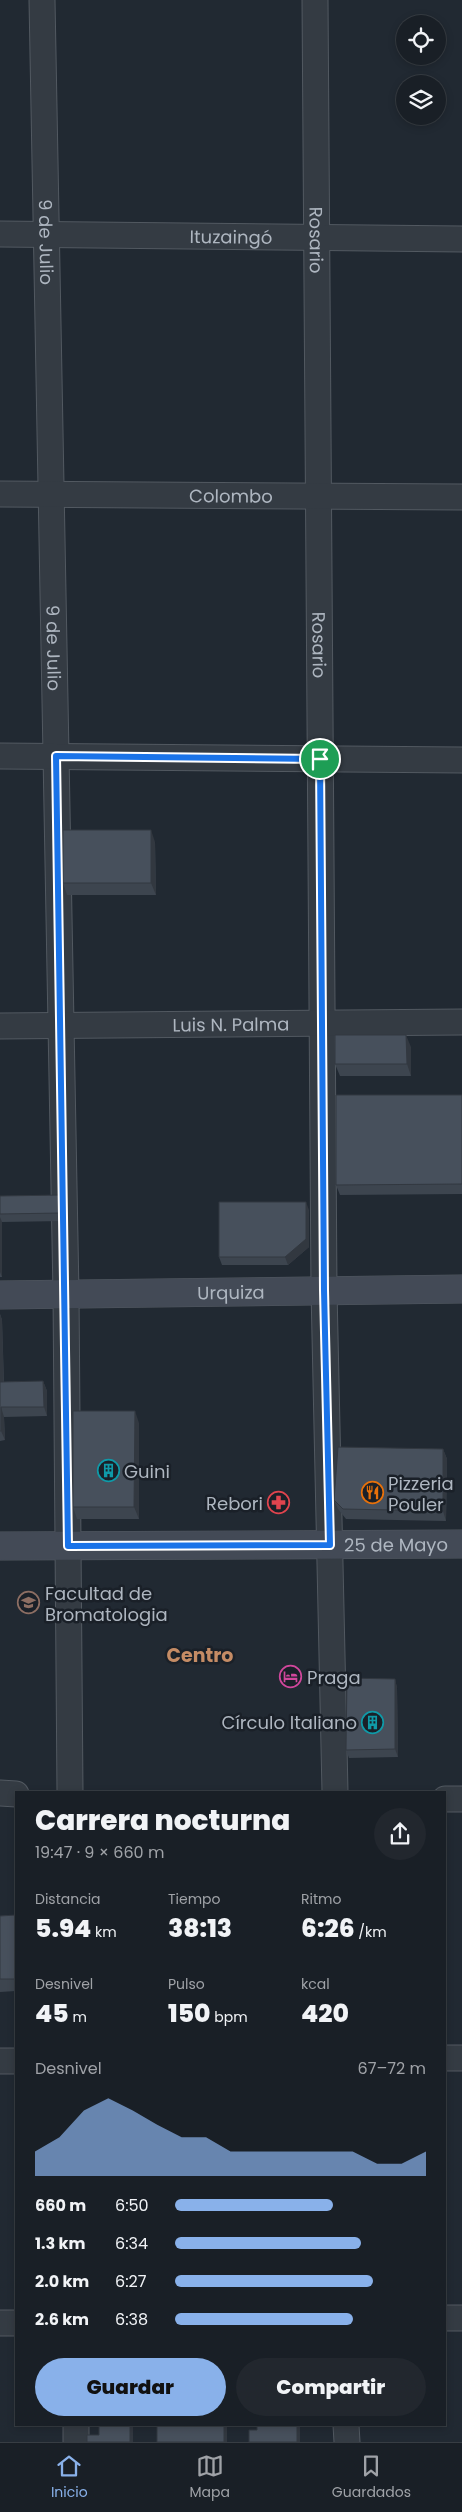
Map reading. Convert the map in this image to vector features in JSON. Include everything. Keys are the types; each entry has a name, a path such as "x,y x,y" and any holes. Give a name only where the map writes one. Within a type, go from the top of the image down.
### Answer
{"street":[{"name":"9 de Julio","path":"42,0 66,1294 70,1791"},
{"name":"Rosario","path":"315,0 324,1290 335,1791"},
{"name":"Ituzaingó","path":"0,234 462,239"},
{"name":"Colombo","path":"0,494 462,496"},
{"path":"0,756 462,760"},
{"name":"Luis N. Palma","path":"0,1026 462,1022"},
{"name":"Urquiza","path":"0,1294 462,1289"},
{"name":"25 de Mayo","path":"0,1546 462,1544"},
{"path":"0,1793 15,1794"},
{"path":"446,1799 462,1800"},
{"path":"446,2058 462,2058"},
{"path":"0,2061 15,2061"},
{"path":"446,2318 462,2318"},
{"path":"0,2323 15,2323"},
{"path":"76,2426 76,2442"},
{"path":"346,2426 347,2442"}],"building":[{"path":"63,830 151,830 151,883 63,883"},
{"path":"335,1035 406,1035 407,1064 335,1064"},
{"path":"336,1095 462,1095 462,1184 336,1185"},
{"path":"61,1195 61,1213 0,1214 0,1196"},
{"path":"219,1202 306,1202 306,1239 285,1257 219,1257"},
{"path":"43,1381 44,1407 1,1407 0,1431 0,1382"},
{"name":"Guini","path":"73,1411 135,1411 134,1507 73,1507"},
{"path":"338,1447 443,1449 443,1511 343,1509 334,1500"},
{"name":"Círculo Italiano","path":"347,1678 395,1679 395,1749 346,1750"},
{"path":"15,1915 15,1979 0,1979 0,1916"},
{"path":"99,2426 130,2426 130,2442 87,2442 87,2435 99,2435"},
{"path":"157,2426 224,2426 224,2442 157,2442"},
{"path":"257,2426 297,2426 297,2442 249,2442 249,2430 257,2430"}],"place":[{"name":"Guini","path":"108,1471"},
{"name":"Pizzeria Pouler","path":"372,1493"},
{"name":"Rebori","path":"279,1503"},
{"name":"Facultad de Bromatologia","path":"29,1603"},
{"name":"Praga","path":"291,1677"},
{"name":"Círculo Italiano","path":"373,1722"}],"district":[{"name":"Centro","path":"200,1655"}],"route":[{"path":"56,756 320,759 324,1290 330,1545 68,1546 66,1294 56,756"}]}
